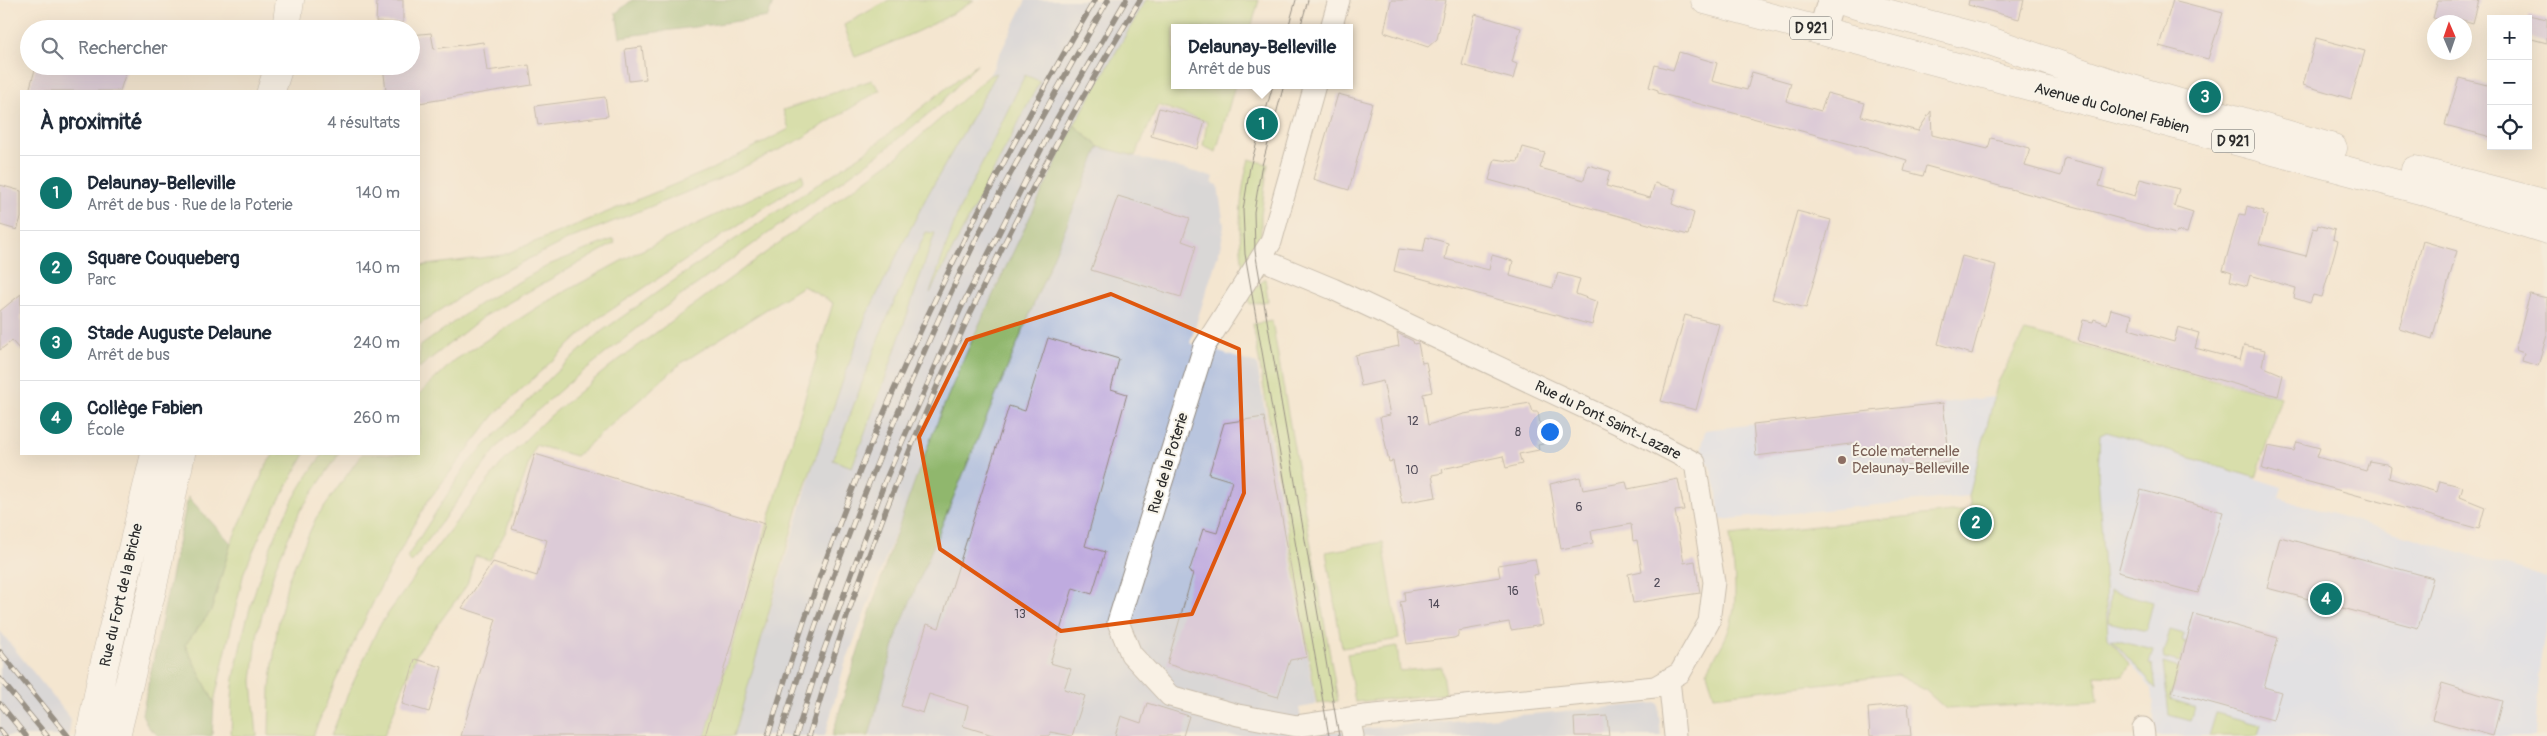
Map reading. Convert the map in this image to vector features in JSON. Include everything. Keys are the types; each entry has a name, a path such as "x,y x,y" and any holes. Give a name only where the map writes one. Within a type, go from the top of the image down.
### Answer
{"main road":[{"path":"287,20 290,0"},
{"name":"Avenue du Colonel Fabien","path":"1704,0 2420,190 2547,230"},
{"name":"Avenue du Colonel Fabien","path":"1837,0 1982,38 2112,83 2243,123 2547,204"},
{"path":"272,90 276,75"},
{"name":"Rue du Fort de la Briche","path":"90,736 102,674 155,455"},
{"name":"Rue du Fort de la Briche","path":"116,736 152,590 181,455"}],"street":[{"path":"1332,24 1338,0"},
{"path":"1822,30 1831,0"},
{"name":"Rue de la Poterie","path":"1314,89 1271,242 1204,347 1118,622 1131,654 1170,696 1238,715 1317,730 1351,727"},
{"name":"Rue du Pont Saint-Lazare","path":"1261,259 1333,288 1638,433 1695,463 1714,582 1709,622 1680,673 1655,687 1351,727"},
{"path":"1669,679 1675,736"}],"highlighted area":[{"path":"1111,294 1239,349 1244,493 1192,614 1061,631 940,549 919,437 967,340"}],"shaded area":[{"path":"1026,0 1155,0 1133,36 999,280 913,487 844,667 825,736 733,736 823,432 862,322 926,177 991,72"},
{"path":"1099,147 1214,177 1212,183 1218,185 1224,226 1221,245 1190,343 1257,364 1316,705 1299,708 1304,734 1658,703 1661,736 869,736 898,631"},
{"name":"École maternelle Delaunay-Belleville","path":"1994,397 1969,496 1720,520 1716,487 1710,467 1701,453 1705,430"},
{"path":"2107,432 2282,487 2279,498 2547,578 2547,620 2540,663 2535,736 2156,736 2151,688 2108,637 2098,474 2100,435"},
{"path":"0,631 71,719 69,736 0,736"}],"green space":[{"path":"632,0 774,0 768,17 620,37 616,13"},
{"path":"889,0 974,0 931,25 855,57 844,25"},
{"path":"1146,0 1259,0 1252,24 1171,24 1171,89 1234,89 1216,152 1203,146 1207,122 1158,105 1135,156 1099,147 1074,125"},
{"path":"978,63 939,105 882,152 654,315 566,385 499,445 411,563 407,557 467,464 554,374 602,331 689,270 863,154"},
{"path":"997,73 926,198 866,316 800,501 734,736 705,736 833,303 803,286 680,364 576,456 535,445 506,531 490,560 475,556 467,585 417,653 384,736 331,736 379,626 429,557 501,464 543,422 609,367 898,156 990,75"},
{"path":"1025,75 1040,81 930,293 958,212"},
{"path":"872,80 880,90 799,140 717,180 567,240 480,283 420,324 420,266 503,255 712,169 789,129 783,110"},
{"path":"1074,125 1099,147 898,631 869,736 832,736 879,586 931,438 981,320"},
{"path":"1249,159 1268,164 1261,215 1261,237 1243,268 1240,213"},
{"path":"802,174 804,181 596,320 496,413 427,502 381,586 335,682 313,736 269,736 270,689 277,630 288,580 316,518 361,455 420,455 420,393 455,360 546,302 634,254"},
{"path":"926,232 935,233 887,374 852,467 833,460 883,327"},
{"path":"613,239 615,243 483,317 420,367 420,346 482,302 551,264"},
{"path":"1265,278 1268,301 1250,304 1248,296"},
{"path":"1272,321 1338,701 1317,704 1253,324"},
{"path":"2025,331 2281,397 2256,478 2107,432 2100,435 2098,474 2108,637 2130,665 2123,676 2095,675 2098,701 1946,709 1925,690 1897,675 1714,696 1707,672 1729,629 1735,601 1735,579 1730,535 1971,510 1969,496 1998,382"},
{"path":"273,455 304,455 262,531 244,572 214,702 185,645 211,611 231,543 268,462"},
{"path":"322,455 338,455 300,511 275,568 258,630 252,681 257,736 231,736 234,679 255,590 277,532 290,505"},
{"path":"188,497 231,543 211,611 185,645 214,702 212,736 159,736 148,727 142,714"},
{"path":"1383,542 1399,639 1342,648 1326,552"},
{"path":"2110,590 2153,602 2146,631 2108,622"},
{"path":"2170,630 2184,634 2182,641 2186,642 2180,663 2164,659 2163,654"},
{"path":"2111,639 2153,650 2149,664 2153,665 2156,689"},
{"path":"1397,646 1400,671 1442,667 1446,694 1355,702 1347,654"},
{"path":"2163,663 2179,668 2170,699 2195,707 2191,721 2169,715"},
{"path":"2216,713 2261,725 2258,736 2209,736"}],"building":[{"path":"377,0 403,0 403,20 376,20"},
{"path":"1391,0 1446,0 1437,39 1428,47 1384,32"},
{"path":"1969,0 2024,0 2019,19 1968,5"},
{"path":"2173,0 2223,13 2208,59 2159,46"},
{"path":"2438,0 2479,0 2473,23 2472,15 2434,15"},
{"path":"1475,14 1521,28 1512,62 1517,64 1513,79 1462,65"},
{"path":"2532,16 2547,19 2547,43 2532,39"},
{"path":"431,33 434,49 483,42 487,71 529,65 532,85 420,103 420,90 386,90 384,75 420,75 420,34"},
{"path":"2316,38 2365,51 2351,99 2303,85"},
{"path":"642,47 646,79 629,81 625,49"},
{"path":"1679,52 1717,63 1712,81 1747,90 1752,72 1791,83 1786,101 1821,111 1827,93 1865,103 1861,116 1918,131 1931,111 1932,135 1988,149 1991,138 2030,148 2025,166 2061,176 2065,158 2104,168 2099,186 2135,196 2140,179 2179,189 2174,206 2193,212 2187,233 2177,231 2176,234 1926,166 1923,176 1904,171 1907,160 1658,93 1658,90 1649,87 1655,65 1673,70"},
{"path":"33,75 125,75 120,90 29,90"},
{"path":"2459,78 2487,85 2487,136 2445,125"},
{"path":"1338,94 1372,103 1349,190 1313,179"},
{"path":"605,97 608,116 538,125 535,106"},
{"path":"1159,108 1205,121 1197,149 1151,136"},
{"path":"1523,147 1545,153 1540,168 1584,180 1588,165 1610,171 1606,186 1650,198 1655,183 1676,189 1672,204 1694,213 1688,235 1489,180 1495,159 1518,162"},
{"path":"0,185 20,191 20,221 17,230 0,225"},
{"path":"1118,196 1190,218 1182,241 1196,246 1181,297 1091,270"},
{"path":"2247,206 2264,211 2263,214 2267,215 2259,244 2306,256 2313,228 2317,229 2318,225 2335,230 2333,239 2338,241 2322,297 2313,295 2310,303 2294,298 2296,288 2250,275 2247,286 2230,281 2232,273 2223,270 2239,214 2245,215"},
{"path":"1797,211 1831,220 1806,308 1772,299"},
{"path":"1426,237 1448,243 1445,259 1489,270 1492,255 1513,261 1510,276 1553,288 1558,273 1580,279 1576,294 1598,302 1592,325 1394,271 1399,249 1423,252"},
{"path":"2423,241 2457,251 2432,339 2399,329"},
{"path":"1962,256 1996,265 1972,354 1938,344"},
{"path":"2530,294 2547,298 2547,335 2538,366 2522,361 2524,353 2515,350"},
{"path":"20,295 20,350 12,341 0,350 0,311"},
{"path":"2111,309 2132,315 2129,329 2174,342 2178,327 2199,333 2195,348 2240,360 2244,345 2265,350 2262,366 2283,375 2278,396 2078,341 2083,320 2093,322 2094,319 2107,324"},
{"path":"1685,315 1719,324 1696,410 1661,401"},
{"path":"1397,333 1413,341 1414,344 1418,343 1422,363 1426,362 1432,392 1423,394 1428,425 1464,414 1530,403 1533,412 1538,412 1543,444 1538,445 1539,450 1519,454 1522,464 1506,468 1503,456 1442,469 1443,473 1432,475 1436,497 1402,503 1393,461 1389,462 1380,417 1390,415 1383,381 1361,386 1355,355 1399,346"},
{"path":"1048,338 1119,359 1111,389 1127,394 1085,546 1105,552 1092,594 1073,588 1050,663 1071,669 1064,689 1085,696 1072,736 1050,732 1049,736 996,736 963,726 968,706 929,694 923,713 901,706 927,624 939,628 1009,406 1025,411"},
{"path":"1943,403 1950,462 1902,466 1901,451 1859,455 1858,443 1756,456 1753,424"},
{"path":"1264,417 1307,657 1290,660 1278,697 1167,664 1193,573 1189,572 1203,529 1217,533 1232,481 1209,474 1224,423"},
{"path":"2297,442 2320,448 2317,457 2366,471 2369,461 2386,464 2391,467 2389,478 2437,492 2440,481 2463,487 2460,497 2485,507 2479,529 2262,469 2268,446 2294,451"},
{"path":"535,454 765,524 705,736 461,736 496,619 462,608 493,562 537,576 547,540 512,529"},
{"path":"1580,477 1583,490 1626,482 1628,489 1678,479 1684,510 1675,511 1684,563 1695,561 1700,593 1633,603 1628,574 1642,571 1637,540 1633,541 1631,524 1591,531 1593,543 1561,549 1550,484"},
{"path":"2141,490 2223,512 2198,593 2118,572"},
{"path":"2280,537 2433,578 2418,628 2267,588"},
{"path":"1535,559 1538,574 1533,575 1543,625 1511,630 1509,622 1458,631 1458,636 1454,638 1407,644 1400,602 1405,601 1404,592 1500,577 1498,565"},
{"path":"2194,614 2278,638 2264,687 2281,692 2273,720 2172,692"},
{"path":"415,659 442,667 429,712 402,704"},
{"path":"2442,683 2502,701 2493,736 2432,719"},
{"path":"1147,703 1189,716 1183,736 1115,736 1121,716 1141,723"},
{"path":"1908,704 1911,736 1870,736 1868,708"},
{"path":"1607,716 1609,736 1575,736 1574,718"}],"tram line":[{"path":"1289,24 1296,0"},
{"path":"1301,24 1308,0"},
{"path":"1272,89 1250,167 1243,210 1245,254 1329,736"},
{"path":"1283,89 1261,169 1254,212 1255,251 1339,736"}],"railway":[{"path":"768,736 798,639 831,544 868,450 908,358 951,266 997,176 1095,0"},
{"path":"780,736 840,557 874,469 929,340 988,216 1108,0"},
{"path":"796,736 815,675 885,481 961,308 1056,120 1126,0"},
{"path":"809,736 839,639 873,544 910,450 950,357 993,266 1039,176 1088,87 1140,0"},
{"path":"0,652 68,736"},
{"path":"0,679 47,736"},
{"path":"0,704 26,736"},
{"path":"0,730 5,736"}],"place":[{"name":"Stade Auguste Delaune","path":"2205,97"},
{"name":"Delaunay-Belleville","path":"1262,124"},
{"name":"École maternelle Delaunay-Belleville","path":"1842,460"},
{"name":"Square Couqueberg","path":"1976,523"},
{"name":"Collège Fabien","path":"2326,599"}]}
